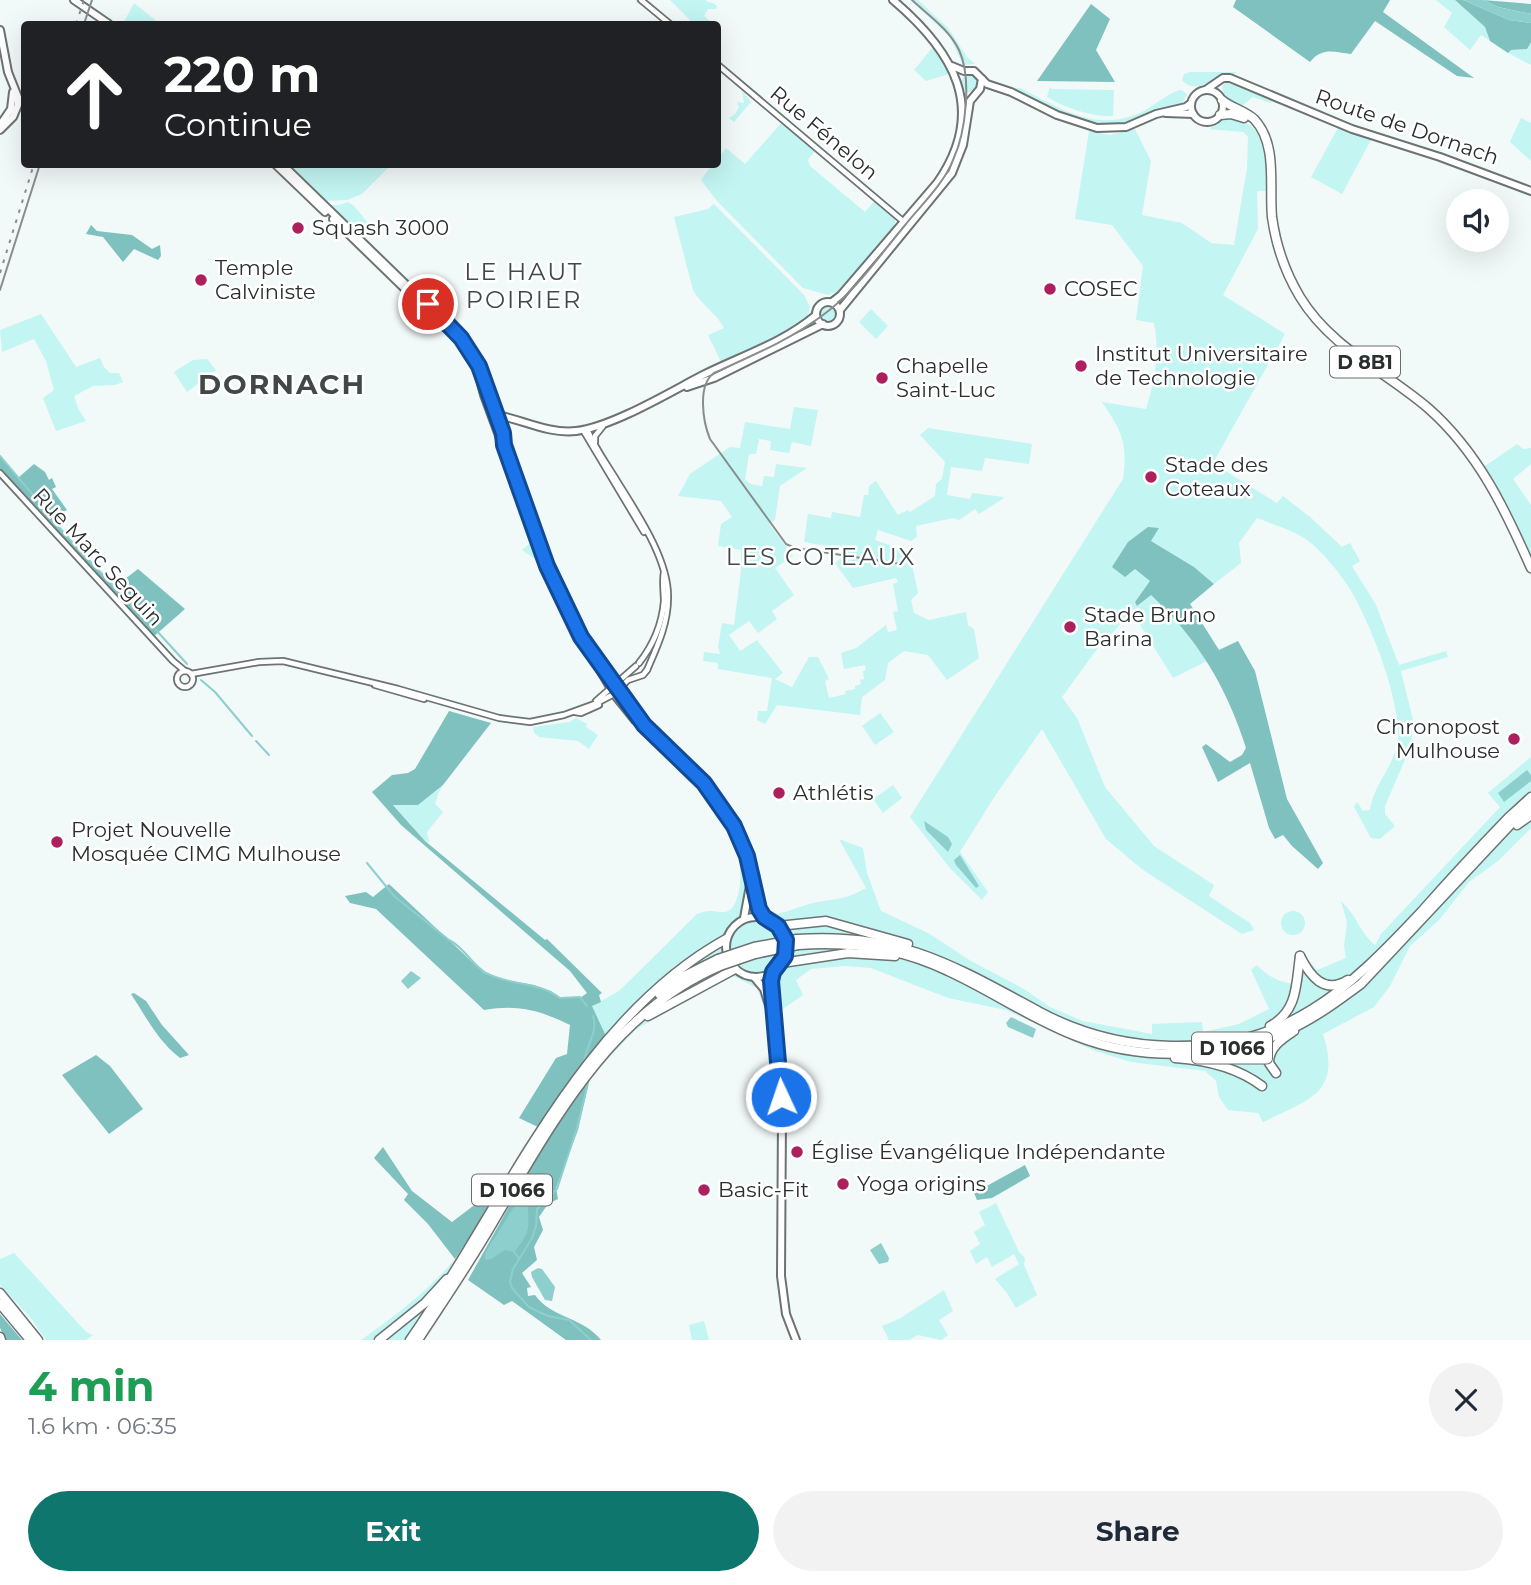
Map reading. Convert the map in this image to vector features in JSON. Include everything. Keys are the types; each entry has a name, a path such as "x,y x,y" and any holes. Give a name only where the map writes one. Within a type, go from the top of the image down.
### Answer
{"highway":[{"path":"1220,97 1253,118 1259,127"},
{"path":"1220,115 1238,115 1259,127"},
{"name":"D 8B1","path":"1259,127 1268,149 1272,217 1278,247 1299,296 1339,343 1415,397 1466,448 1499,498 1531,568"},
{"name":"D 1066","path":"797,942 838,944 899,953 948,970 1077,1033 1152,1053 1233,1048 1268,1038 1307,1021 1361,984 1530,800"},
{"name":"D 1066","path":"1097,1039 1135,1044 1189,1046 1235,1041 1286,1024 1333,997 1358,977 1508,818 1530,800"},
{"path":"1487,849 1531,815"},
{"path":"778,926 826,921 890,937 919,951"},
{"name":"D 1066","path":"379,1340 425,1303 460,1263 560,1101 589,1063 667,987 701,967 719,963 754,947 838,937 872,940 919,951 947,962 1077,1033"},
{"path":"626,1027 652,993 678,970 726,939"},
{"path":"1189,1046 1247,1034 1284,1017 1294,999 1300,956 1317,981 1334,985 1351,978 1383,952"},
{"path":"782,962 829,955 867,954 917,961 943,971 948,970"},
{"path":"626,1027 735,969"},
{"path":"1276,1073 1269,1063 1271,1052 1276,1044 1307,1021"},
{"name":"D 1066","path":"418,1340 570,1097 626,1027"},
{"path":"1152,1053 1211,1063 1250,1077 1262,1086"},
{"path":"410,1340 460,1263"},
{"path":"0,1293 38,1340"},
{"path":"0,1304 30,1340"}],"main road":[{"path":"74,0 105,21"},
{"path":"497,419 511,419 559,431 585,429 607,422 782,338 817,315 820,305 832,302 841,295 937,183 950,162 960,131 961,91 952,66 930,35 893,0"},
{"path":"0,30 13,90 11,115 0,130"},
{"path":"952,66 964,71 974,71 982,79 1061,117 1091,127 1111,129 1132,125 1190,104 1197,93 1226,77 1241,83"},
{"path":"958,79 964,71"},
{"path":"681,388 713,378 823,324 832,325 838,322 840,310 910,227 955,167 963,145 970,100 978,91 982,79"},
{"path":"1165,112 1193,114 1205,122 1214,121 1220,115 1219,88 1224,82 1241,83"},
{"name":"Route de Dornach","path":"1241,83 1352,129 1440,157 1531,191"},
{"path":"961,91 967,94 1002,89"},
{"path":"1207,89 1220,97"},
{"path":"1190,104 1193,114"},
{"path":"0,125 11,115"},
{"path":"279,168 457,341 463,343"},
{"path":"286,168 428,304 475,360 489,390 504,445 547,566 581,637 615,690 644,725 704,783 734,826 751,875 757,904 764,917 778,926 786,940 785,956 773,972 771,981 781,1097"},
{"path":"832,302 840,310"},
{"path":"817,315 823,324"},
{"path":"475,360 481,385 497,419"},
{"path":"581,637 615,690"},
{"path":"744,918 751,875"},
{"path":"764,917 744,918 731,929 726,939 726,955 735,969 754,977 764,989 777,1044"},
{"path":"754,977 773,972"},
{"path":"781,1097 788,1100 792,1106 790,1112 782,1117"},
{"path":"781,1097 772,1107 775,1114 782,1117"},
{"path":"782,1117 781,1276 784,1307 796,1340"}],"street":[{"path":"641,0 666,21"},
{"name":"Rue Fénelon","path":"721,68 910,227"},
{"path":"597,450 595,436 607,422"},
{"path":"190,675 190,685 184,687 178,684 179,673 190,675 249,664 283,662 516,721 538,721 574,712 593,704 638,676 647,670 662,635 666,599 664,572 638,516 585,429"},
{"path":"585,429 619,493 651,541"},
{"name":"Rue Marc Seguin","path":"0,473 173,662 190,675"},
{"path":"574,712 581,713 611,697 652,647 666,599"},
{"name":"Rue Marc Seguin","path":"173,662 177,678"},
{"path":"638,664 647,670"},
{"path":"638,664 638,676"},
{"path":"608,676 615,677 629,672"}],"shaded area":[{"path":"670,0 706,0 717,6 716,9 708,9 704,16 710,21 690,20"},
{"path":"911,0 918,0 948,28 967,57 975,64 963,65 950,37"},
{"path":"1236,0 1390,0 1383,12 1474,78 1457,76 1375,21 1351,54 1324,52 1310,62 1233,7"},
{"path":"1436,0 1455,0 1485,27 1490,41 1481,35 1470,50 1444,27 1452,13"},
{"path":"1455,0 1463,0 1509,20 1531,23 1531,42 1527,49 1511,50 1508,53 1490,41 1485,27"},
{"path":"1463,0 1483,0 1498,7 1531,14 1531,23 1509,20"},
{"path":"1483,0 1531,4 1531,14 1498,7"},
{"path":"134,3 156,21 125,21"},
{"path":"1091,4 1110,19 1096,50 1115,82 1037,81"},
{"path":"1531,42 1531,65 1508,53 1511,50 1527,49"},
{"path":"933,47 949,74 926,81 914,70"},
{"path":"1236,72 1234,75 1247,81 1230,76 1193,86 1182,80 1184,74"},
{"path":"966,74 974,74 979,83 977,90 966,92 961,87 961,79"},
{"path":"1225,83 1255,92 1272,100 1271,103 1253,97 1239,108 1224,94 1222,87"},
{"path":"1050,87 1114,90 1113,116 1087,113 1062,105 1047,97"},
{"path":"1012,88 1020,88 1080,116 1111,120 1144,111 1177,91 1181,90 1187,94 1181,106 1158,109 1121,125 1097,126 1066,116"},
{"path":"742,91 751,102 734,122 729,118 739,107 737,102 744,103"},
{"path":"1232,117 1245,122 1260,137 1265,156 1267,191 1257,191 1258,229 1223,295 1285,334 1213,463 1277,503 1283,496 1342,547 1350,543 1360,561 1352,566 1376,605 1399,665 1446,651 1448,657 1401,671 1413,720 1411,746 1385,806 1385,814 1395,826 1380,839 1371,838 1354,807 1357,802 1363,811 1370,810 1375,793 1395,754 1398,729 1390,686 1374,639 1355,598 1334,567 1305,539 1257,518 1239,543 1241,563 1214,584 1194,567 1151,541 1158,528 1135,569 1151,581 1135,602 1138,606 1150,594 1178,621 1207,661 1173,678 1132,612 1097,649 1062,697 1077,718 1105,787 1154,846 1214,885 1209,896 1250,923 1254,930 1242,934 1143,870 1106,839 1042,729 960,852 988,892 982,900 949,867 910,817 1123,479 1125,456 1122,438 1102,402 1146,409 1156,366 1154,323 1136,320 1143,266 1112,225 1075,219 1089,131 1110,135 1135,129 1151,161 1142,215 1182,223 1211,243 1234,245 1247,168 1248,137 1243,132 1209,129"},
{"path":"1521,118 1531,123 1531,161 1510,142"},
{"path":"784,120 817,148 808,160 810,166 865,212 877,198 895,214 895,227 841,290 828,295 803,288 717,201 701,180 710,168 721,168 721,154 726,148 745,164"},
{"path":"1339,126 1372,138 1342,194 1311,177"},
{"path":"291,168 388,168 362,194 347,200 326,201"},
{"path":"348,202 373,229 364,239 329,205"},
{"path":"714,204 804,295 810,307 807,319 780,336 722,364 708,335 724,328 693,290 674,217 708,209"},
{"path":"91,225 97,231 132,235 152,249 160,245 161,256 158,260 134,249 123,262 103,237 86,234"},
{"path":"829,305 835,308 838,314 835,320 829,323 823,320 820,314 823,308"},
{"path":"871,309 888,326 876,339 859,322"},
{"path":"41,314 76,367 100,358 110,373 119,373 123,382 93,386 74,396 86,421 56,431 43,398 54,390 46,361 34,339 2,352 0,330"},
{"path":"207,359 216,370 187,392 174,372 193,360"},
{"path":"794,407 818,410 811,446 792,442 789,453 770,450 771,441 759,439 756,454 749,454 745,480 762,486 764,476 774,477 776,464 807,468 780,486 775,520 769,524 793,556 775,568 794,595 772,611 777,619 758,633 749,621 729,635 740,651 757,640 783,673 775,679 792,687 809,657 818,657 829,679 825,681 829,698 846,694 845,691 855,689 855,686 861,684 860,680 864,679 865,665 844,669 841,653 856,648 886,625 888,632 897,630 893,612 898,611 893,584 898,582 896,578 853,588 835,563 841,558 843,549 804,542 808,514 831,518 832,512 860,517 864,495 868,495 869,486 876,481 898,515 908,510 910,512 935,496 936,484 942,479 945,462 920,435 928,428 1032,444 1029,464 985,458 982,471 951,467 947,495 970,499 972,493 1004,497 979,514 975,509 959,520 953,518 916,526 917,537 911,541 878,530 875,540 903,550 904,556 910,558 918,593 911,600 914,613 929,620 966,612 968,625 974,629 979,658 947,680 928,655 904,651 888,663 885,680 862,697 860,715 777,705 765,724 757,720 758,711 767,711 772,678 718,669 718,663 703,661 704,652 720,654 718,647 722,623 734,625 741,550 718,546 721,524 732,517 721,501 678,496 690,474 730,447 740,448 745,422 790,429"},
{"path":"1517,444 1523,449 1531,448 1531,464 1513,479 1531,505 1531,566 1479,470"},
{"path":"0,456 18,478 34,464 45,472 49,480 52,478 56,487 52,489 67,510 52,518 111,584 116,586 138,569 185,609 152,638 0,473"},
{"path":"1148,527 1159,528 1151,541 1194,567 1214,584 1190,604 1219,650 1238,641 1255,671 1287,799 1323,863 1318,869 1283,835 1275,839 1269,828 1250,763 1218,782 1202,747 1206,744 1230,762 1242,755 1246,748 1230,704 1209,665 1168,611 1151,595 1137,606 1135,602 1150,581 1135,569 1125,577 1112,567 1128,542"},
{"path":"534,540 542,561 541,563 522,550"},
{"path":"449,711 491,723 443,785 418,805 393,805 425,841 547,939 602,993 599,995 601,1002 592,1006 606,1036 538,1127 519,1118 556,1058 567,1054 570,1025 548,1015 518,1008 484,1010 376,909 350,903 345,896 366,892 373,897 389,884 484,973 534,985 551,991 559,998 580,998 587,993 570,971 401,825 372,792 392,775 408,773 415,769"},
{"path":"880,713 894,732 875,745 862,726"},
{"path":"576,718 598,735 589,749 578,741 539,737 534,733 533,727 570,722"},
{"path":"1531,757 1531,828 1498,861 1469,882 1439,920 1410,946 1390,986 1374,1007 1323,1034 1328,1054 1328,1070 1317,1092 1307,1100 1263,1122 1258,1113 1228,1110 1219,1097 1216,1081 1205,1071 1131,1062 1095,1051 1006,1010 948,998 871,968 845,966 811,969 796,980 803,995 777,1013 766,1012 757,988 731,975 635,1030 590,1078 579,1069 606,1036 592,1006 619,991 697,914 725,912 731,909 738,896 740,869 737,847 727,822 688,775 689,760 718,793 745,835 755,861 760,895 767,914 782,913 843,898 866,888 839,839 863,848 867,873 881,911 930,934 1050,1007 1083,1021 1152,1034 1152,1024 1202,1022 1203,1032 1239,1024 1269,1009 1251,970 1257,965 1274,978 1294,984 1295,967 1313,965 1317,970 1346,958 1344,946 1347,922 1341,901 1375,945 1381,934 1500,807 1488,793"},
{"path":"1527,770 1531,781 1504,802 1498,793"},
{"path":"443,785 435,804 443,812 427,832 429,842 425,841 393,804 418,805"},
{"path":"893,785 902,798 883,813 873,799"},
{"path":"924,821 948,837 952,844 948,852 926,830"},
{"path":"960,855 979,886 976,888 956,865 954,860"},
{"path":"1293,911 1301,915 1305,923 1301,931 1293,935 1285,931 1281,923 1285,915"},
{"path":"411,971 421,978 408,989 401,981"},
{"path":"134,993 146,1001 162,1025 189,1055 180,1058 165,1044 131,994"},
{"path":"1011,1017 1036,1029 1033,1038 1008,1027 1006,1023"},
{"path":"96,1055 110,1066 143,1109 109,1134 62,1075"},
{"path":"590,1078 578,1130 556,1188 558,1199 548,1204 539,1217 543,1230 534,1247 537,1260 522,1273 531,1287 527,1288 528,1296 535,1295 542,1303 594,1332 601,1340 566,1340 512,1301 504,1305 468,1280 550,1133"},
{"path":"383,1147 412,1191 452,1222 477,1203 496,1176 507,1179 455,1259 428,1224 404,1200 408,1194 374,1158"},
{"path":"1025,1165 1030,1176 992,1198 977,1200 974,1193"},
{"path":"522,1194 527,1195 528,1229 524,1238 514,1252 505,1250 485,1260 485,1253"},
{"path":"996,1203 1019,1252 1025,1258 1024,1265 1037,1295 1016,1308 995,1279 1019,1264 1014,1254 992,1267 987,1257 976,1264 970,1251 980,1244 974,1232 985,1225 979,1212"},
{"path":"881,1243 889,1258 888,1262 879,1264 870,1250"},
{"path":"14,1253 86,1332 93,1335 86,1340 46,1340 30,1317 0,1285 0,1259"},
{"path":"455,1259 446,1275 425,1298 373,1340 361,1340 411,1302"},
{"path":"542,1269 555,1287 552,1301 545,1300 532,1277 531,1272"},
{"path":"944,1290 953,1311 939,1320 948,1335 941,1340 918,1335 909,1340 889,1340 882,1326 899,1319"},
{"path":"428,1304 404,1340 386,1340"},
{"path":"0,1314 22,1340 6,1340 0,1328"},
{"path":"704,1321 709,1340 692,1340 689,1325"}],"waterway":[{"path":"0,456 50,515"},
{"path":"55,523 81,552"},
{"path":"84,555 153,627"},
{"path":"156,630 187,664"},
{"path":"201,680 215,692 252,736"},
{"path":"256,741 269,755"},
{"path":"367,863 394,896 459,947 486,973 543,989 560,998 580,997 587,1006"},
{"path":"584,1065 593,1034 593,1016"},
{"path":"586,1082 577,1128 557,1189 537,1209 532,1238 513,1269 510,1282 529,1307 548,1316 569,1320 591,1340"},
{"path":"514,1252 519,1258"}],"tram line":[{"path":"85,21 92,0"},
{"path":"901,564 795,548 786,544 710,439 705,423 703,395 705,386 714,373 770,347 835,306 932,194 949,169 958,148 966,105 963,62 950,35 912,0"},
{"path":"0,290 39,168"}],"railway":[{"path":"77,21 84,0"},
{"path":"0,273 33,168"}],"place":[{"name":"Squash 3000","path":"298,228"},
{"name":"Temple Calviniste","path":"201,280"},
{"name":"COSEC","path":"1050,289"},
{"name":"Institut Universitaire de Technologie","path":"1081,366"},
{"name":"Chapelle Saint-Luc","path":"882,378"},
{"name":"Stade des Coteaux","path":"1151,477"},
{"name":"Stade Bruno Barina","path":"1070,627"},
{"name":"Chronopost Mulhouse","path":"1514,739"},
{"name":"Athlétis","path":"779,793"},
{"name":"Projet Nouvelle Mosquée CIMG Mulhouse","path":"57,842"},
{"name":"Église Évangélique Indépendante","path":"797,1152"},
{"name":"Yoga origins","path":"843,1184"},
{"name":"Basic-Fit","path":"704,1190"}],"district":[{"name":"LE HAUT POIRIER","path":"524,286"},
{"name":"DORNACH","path":"282,384"},
{"name":"LES COTEAUX","path":"821,557"}],"route":[{"path":"428,304 461,338 479,366 547,566 579,633 644,725 704,783 723,809 747,856 759,909 764,917 778,926 783,933 786,940 785,956 773,972 771,981 781,1097"}]}
